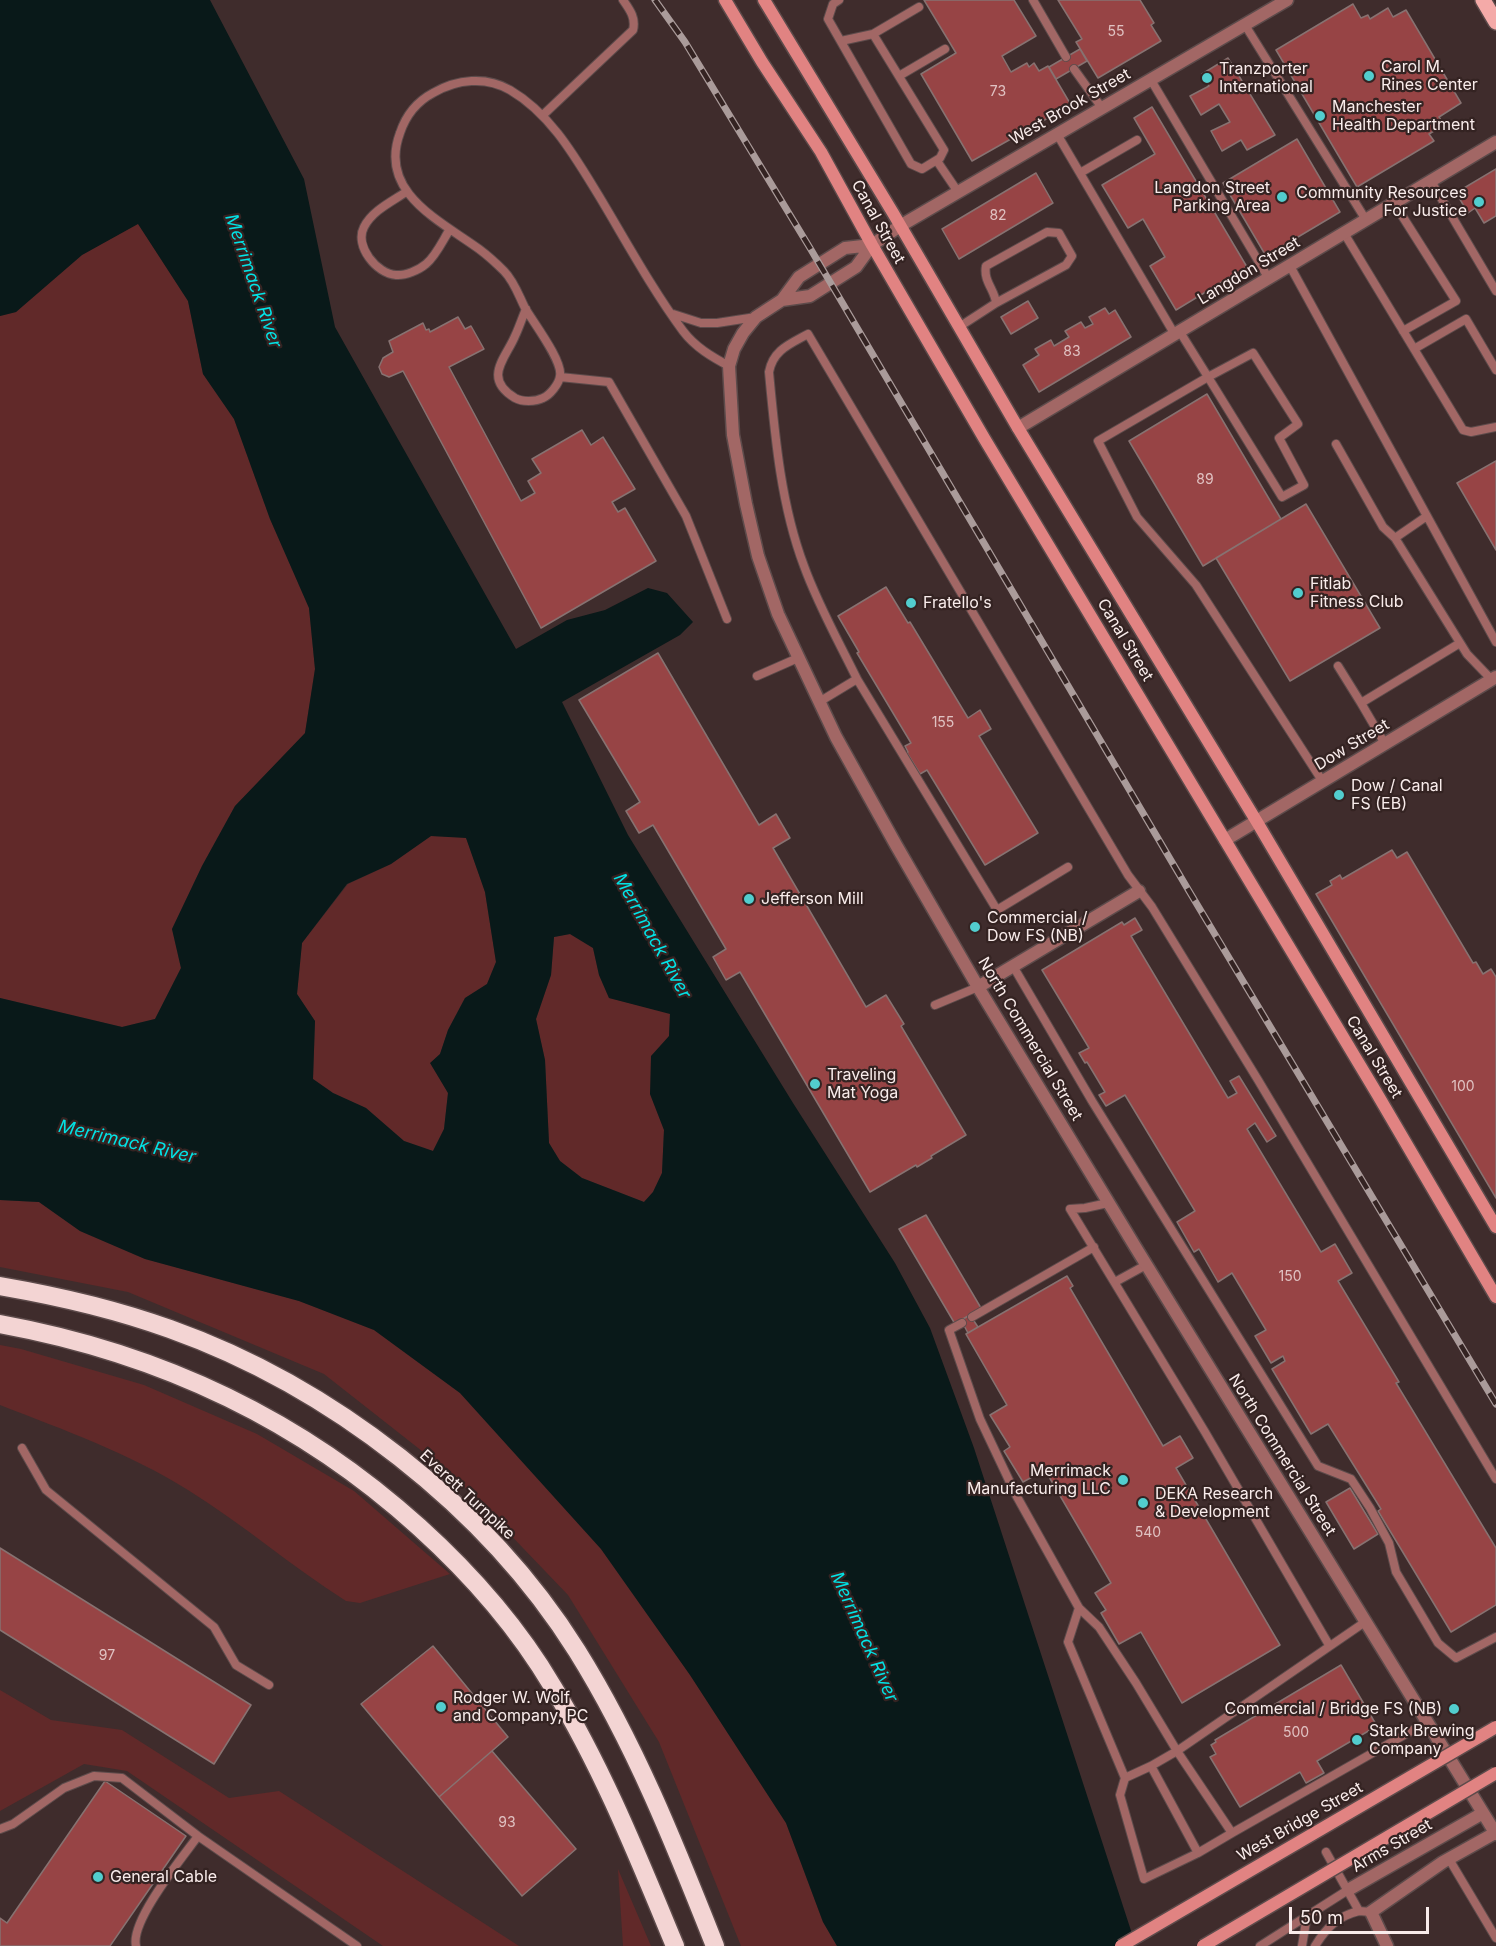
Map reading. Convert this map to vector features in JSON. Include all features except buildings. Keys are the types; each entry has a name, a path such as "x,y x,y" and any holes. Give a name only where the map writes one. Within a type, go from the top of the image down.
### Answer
{"highway":[{"name":"Everett Turnpike","path":"0,1286 45,1294 108,1310 171,1330 232,1355 290,1384 346,1418 398,1457 448,1500 495,1546 538,1596 576,1649 630,1745 667,1824 715,1946"},
{"path":"0,1324 63,1337 105,1349 147,1363 228,1396 287,1428 342,1464 377,1491 443,1549 502,1614 553,1686 596,1762 615,1802 675,1946"}],"main road":[{"path":"1483,0 1496,22"}],"street":[{"name":"Canal Street","path":"725,0 820,152 872,245 1496,1297"},
{"name":"Canal Street","path":"764,0 1018,428 1257,822 1496,1227"},
{"name":"West Brook Street","path":"872,245 900,226 1245,25 1272,4 1287,0"},
{"name":"Langdon Street","path":"1018,428 1496,142"},
{"name":"North Commercial Street","path":"782,300 810,296 856,267 872,245"},
{"name":"North Commercial Street","path":"872,245 845,248 799,277 782,300 756,316 742,333 729,366 734,435 748,515 758,556 778,614 819,702 896,845 978,987 1496,1834"},
{"name":"Dow Street","path":"1225,840 1494,678"},
{"path":"978,987 1139,891"},
{"name":"West Bridge Street","path":"1121,1946 1496,1727"},
{"path":"1203,1946 1496,1773"},
{"name":"Arms Street","path":"1348,1890 1483,1814"},
{"path":"1365,1911 1449,1859 1496,1834"},
{"name":"Arms Street","path":"1365,1911 1387,1946"}],"lane":[{"path":"543,115 633,30 634,22 631,12 623,0"},
{"path":"839,0 833,4 828,19 911,164 922,169 940,158 944,150 873,34"},
{"path":"1033,0 1066,57"},
{"path":"841,41 873,34 919,7"},
{"path":"1245,25 1366,220"},
{"path":"898,76 945,49"},
{"path":"1074,69 1102,108"},
{"path":"526,309 515,337 500,362 498,372 501,385 508,393 518,400 530,401 543,398 552,392 560,377 560,370 554,357 507,274 481,250 418,206 406,192 395,160 397,140 404,121 416,104 449,86 471,80 489,81 510,90 543,115 579,163 684,332 703,352 729,366"},
{"path":"1151,80 1269,279"},
{"path":"1057,134 1177,333 1208,378 1282,496 1304,485 1279,438 1298,424 1253,353 1208,378 1098,441 1137,517 1196,585 1323,782"},
{"path":"1080,173 1137,140"},
{"path":"937,160 958,192"},
{"path":"1431,181 1496,291"},
{"path":"406,192 371,216 362,230 361,240 366,252 377,267 397,275 412,272 427,263 450,229"},
{"path":"1394,203 1456,302 1403,332"},
{"path":"959,327 996,303 1066,265 1072,256 1059,233 1047,232 986,267 984,274 996,303"},
{"path":"1344,233 1463,430 1471,432 1496,427"},
{"path":"1290,266 1496,642"},
{"path":"673,314 702,323 717,323 756,316"},
{"path":"1414,350 1466,319 1496,370"},
{"path":"1068,867 997,910 857,679 804,568 789,516 779,460 769,372 771,362 780,350 808,334 1139,891 1152,907 1496,1479"},
{"path":"560,377 609,382 686,516 727,619"},
{"path":"1336,444 1383,527 1395,538 1467,654 1494,678"},
{"path":"1395,538 1427,516"},
{"path":"1361,703 1461,644"},
{"path":"757,676 798,658"},
{"path":"1338,666 1385,744"},
{"path":"819,702 857,679"},
{"path":"1013,966 1092,1101 1318,1466 1351,1479 1370,1508 1389,1543 1396,1572 1438,1643 1456,1658 1496,1636"},
{"path":"935,1005 978,987"},
{"path":"1108,1203 1070,1209 1329,1645"},
{"path":"972,1317 1094,1247"},
{"path":"1115,1282 1146,1265"},
{"path":"962,1323 949,1330 980,1419 1011,1484 1079,1608 1099,1628 1232,1833"},
{"path":"22,1448 46,1490 214,1626 236,1665 269,1685"},
{"path":"1079,1608 1068,1642 1125,1778 1120,1795 1144,1879 1198,1853 1430,1727"},
{"path":"1125,1778 1177,1751 1365,1622"},
{"path":"1151,1766 1198,1853"},
{"path":"0,1829 13,1824 64,1788 94,1776 122,1778 198,1836 357,1946"},
{"path":"136,1946 134,1938 146,1909 198,1836"},
{"path":"1260,1946 1348,1890 1326,1851"},
{"path":"1449,1859 1496,1938"},
{"name":"Arms Street","path":"1348,1890 1365,1911"},
{"path":"1314,1946 1336,1921 1347,1914 1365,1911"},
{"path":"1302,1946 1307,1916"}],"shaded area":[{"path":"138,223 188,301 203,374 234,419 270,519 309,608 315,669 305,734 235,806 202,866 172,929 181,968 155,1019 122,1027 0,998 0,316 16,312 82,255"},
{"path":"431,836 466,837 485,892 496,962 487,984 465,998 448,1030 440,1054 431,1063 448,1093 444,1129 433,1151 404,1141 366,1108 333,1093 313,1079 315,1021 297,994 302,943 348,884 391,864"},
{"path":"570,934 593,948 599,975 609,998 670,1013 669,1036 650,1094 664,1130 662,1173 653,1192 644,1202 582,1178 560,1161 549,1143 545,1060 536,1019 551,975 554,937"},
{"path":"0,1200 39,1202 80,1231 145,1259 299,1301 374,1330 460,1393 601,1549 690,1675 786,1823 823,1922 837,1946 741,1946 659,1742 568,1595 455,1477 324,1374 128,1292 0,1267"},
{"path":"0,1345 144,1385 257,1434 354,1491 450,1574 360,1603 346,1601 208,1503 166,1477 96,1443 0,1405"},
{"path":"0,1690 51,1720 122,1730 229,1798 279,1791 519,1946 383,1946 127,1771 84,1764 0,1811"},
{"path":"618,1869 651,1946 623,1946"}],"water":[{"name":"Merrimack River","path":"0,0 210,0 304,179 335,327 516,649 567,620 605,610 648,588 667,593 693,622 680,635 562,702 628,835 793,1103 895,1263 930,1328 974,1448 1136,1946 837,1946 823,1922 786,1823 690,1675 601,1549 460,1393 374,1330 299,1301 145,1259 80,1231 39,1202 0,1200 0,998 122,1027 155,1019 181,968 172,929 202,866 235,806 305,733 315,669 309,608 270,519 234,419 203,374 188,301 138,224 82,255 16,312 0,316","holes":["431,836 466,838 485,892 496,962 487,984 465,998 448,1030 440,1054 430,1063 448,1093 444,1129 433,1151 404,1141 366,1108 333,1093 313,1079 315,1021 297,994 302,943 347,884 391,864","570,934 593,948 599,975 609,998 670,1014 669,1036 651,1056 650,1094 664,1130 662,1173 653,1192 644,1202 582,1178 560,1161 549,1143 545,1060 536,1019 551,975 554,937"]}],"railway":[{"path":"655,0 685,42 810,248 1189,891 1496,1404"}],"place":[{"name":"Carol M. Rines Center","path":"1369,76"},
{"name":"Tranzporter International","path":"1207,78"},
{"name":"Manchester Health Department","path":"1320,116"},
{"name":"Langdon Street Parking Area","path":"1282,197"},
{"name":"Community Resources For Justice","path":"1479,202"},
{"name":"Fitlab Fitness Club","path":"1298,593"},
{"name":"Fratello's","path":"911,603"},
{"name":"Dow / Canal FS (EB)","path":"1339,795"},
{"name":"Jefferson Mill","path":"749,899"},
{"name":"Commercial / Dow FS (NB)","path":"975,927"},
{"name":"Traveling Mat Yoga","path":"815,1084"},
{"name":"Merrimack Manufacturing LLC","path":"1123,1480"},
{"name":"DEKA Research & Development","path":"1143,1503"},
{"name":"Rodger W. Wolf and Company, PC","path":"441,1707"},
{"name":"Commercial / Bridge FS (NB)","path":"1454,1709"},
{"name":"Stark Brewing Company","path":"1357,1740"},
{"name":"General Cable","path":"98,1877"}]}
